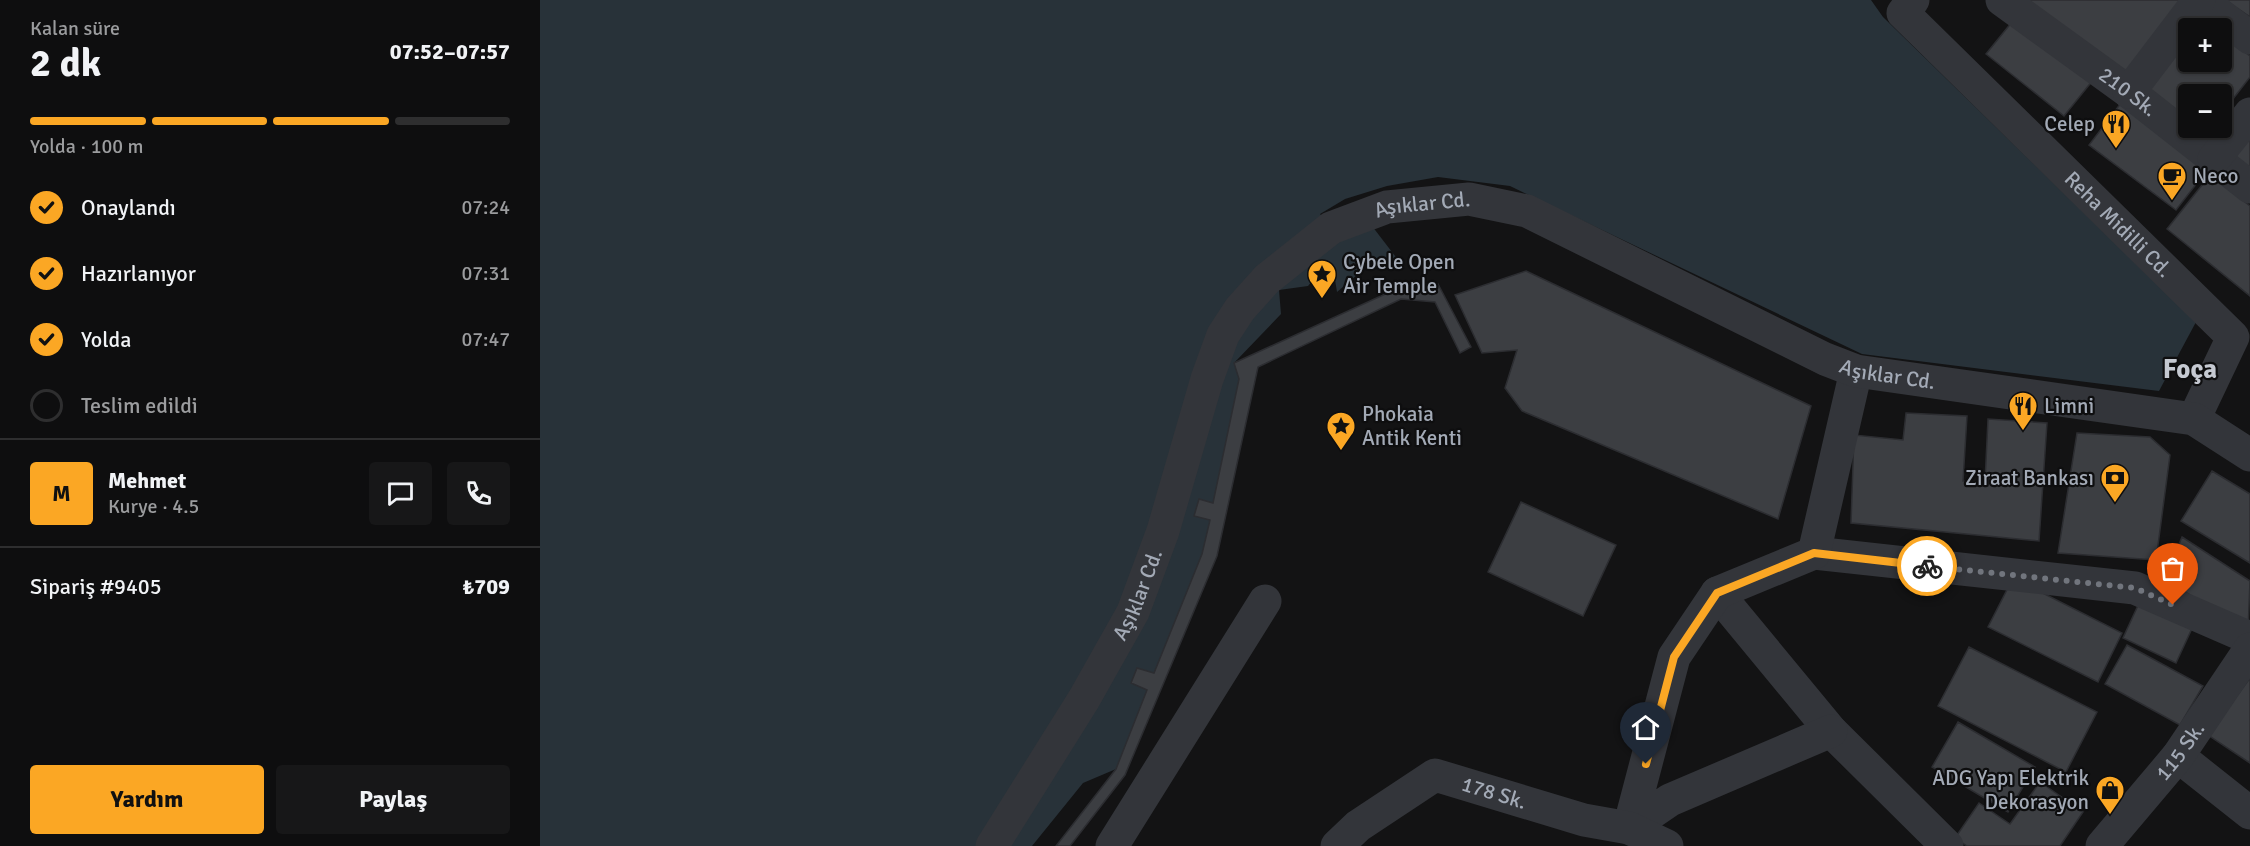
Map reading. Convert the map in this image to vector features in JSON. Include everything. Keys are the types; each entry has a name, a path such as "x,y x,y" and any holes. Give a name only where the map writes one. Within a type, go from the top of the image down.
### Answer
{"street":[{"name":"Reha Midilli Cd.","path":"1913,0 1903,12 2234,337 2194,419"},
{"name":"210 Sk.","path":"2002,0 2129,92 2250,188"},
{"path":"2129,92 2200,0 2250,38"},
{"path":"2214,159 2250,114"},
{"name":"Aşıklar Cd.","path":"992,846 1084,699 1133,612 1163,531 1207,380 1223,335 1240,309 1267,279 1331,228 1387,207 1469,199 1527,211 1825,359 1856,371 2194,419"},
{"path":"1814,553 1856,371"},
{"path":"2194,419 2250,455"},
{"path":"1629,828 1674,657 1717,593 1814,553 2135,588 2250,638"},
{"path":"1717,593 1831,731 1947,846"},
{"path":"1112,846 1265,601"},
{"name":"115 Sk.","path":"2102,846 2178,756 2250,650"},
{"path":"1629,828 1670,800 1831,731"},
{"path":"2178,756 2250,813"},
{"name":"178 Sk.","path":"1337,846 1358,826 1435,775 1584,820 1629,828 1667,846"}],"shaded area":[{"path":"540,0 1871,0 1883,17 2196,322 2159,391 1862,354 1510,186 1438,177 1387,186 1345,199 1320,214 1338,236 1372,226 1402,265 1371,263 1337,292 1333,267 1326,264 1308,286 1279,290 1281,314 1234,363 1239,379 1213,503 1199,499 1194,516 1210,520 1202,554 1154,673 1137,668 1131,683 1147,690 1116,769 1083,783 1032,846 540,846"}],"building":[{"path":"2010,0 2193,0 2127,88"},
{"path":"2225,0 2250,0 2250,17"},
{"path":"2016,17 2093,80 2064,116 1986,54"},
{"path":"2178,39 2178,72 2232,72 2232,42 2250,56 2250,77 2232,100 2232,84 2178,84 2178,117 2140,87"},
{"path":"2121,103 2208,169 2176,210 2089,145"},
{"path":"2250,127 2250,173 2228,156"},
{"path":"2210,175 2250,206 2250,296 2167,229"},
{"path":"1526,271 1811,406 1778,519 1522,411 1505,388 1517,350 1482,353 1455,295"},
{"path":"1438,284 1471,347 1460,353 1435,302 1401,299 1258,367 1217,556 1125,775 1070,846 1056,846 1116,769 1147,690 1131,683 1137,668 1154,673 1202,554 1210,520 1194,516 1199,499 1213,503 1239,379 1234,363 1405,285"},
{"path":"1906,413 1967,416 1963,481 1985,482 1988,419 2047,423 2039,541 1851,523 1854,435 1903,440"},
{"name":"Ziraat Bankası","path":"2077,433 2150,437 2170,455 2156,560 2058,553"},
{"path":"2212,471 2250,494 2250,563 2181,521"},
{"path":"1521,502 1616,545 1583,616 1488,572"},
{"path":"2182,537 2250,581 2248,631 2164,579"},
{"path":"2013,578 2122,633 2098,682 1988,627"},
{"path":"2141,599 2194,624 2176,663 2123,638"},
{"path":"2127,645 2203,686 2180,725 2105,684"},
{"path":"1969,647 2097,712 2066,772 1938,706"},
{"path":"2250,678 2250,763 2208,735"},
{"path":"1958,722 2035,767 2008,812 1932,767"},
{"path":"2040,782 2083,812 2060,846 1967,846 1955,838 1979,803 2010,824"}],"way so far":[{"path":"1927,566 2135,588 2173,605"}],"place":[{"name":"Celep","path":"2116,150"},
{"name":"Neco","path":"2172,202"},
{"name":"Cybele Open Air Temple","path":"1322,300"},
{"name":"Limni","path":"2023,432"},
{"name":"Phokaia Antik Kenti","path":"1341,452"},
{"name":"Ziraat Bankası","path":"2115,504"},
{"name":"ADG Yapı Elektrik Dekorasyon","path":"2110,816"}],"district":[{"name":"Foça","path":"2190,369"}],"route":[{"path":"1646,764 1674,657 1717,593 1814,553 1927,566"}]}
